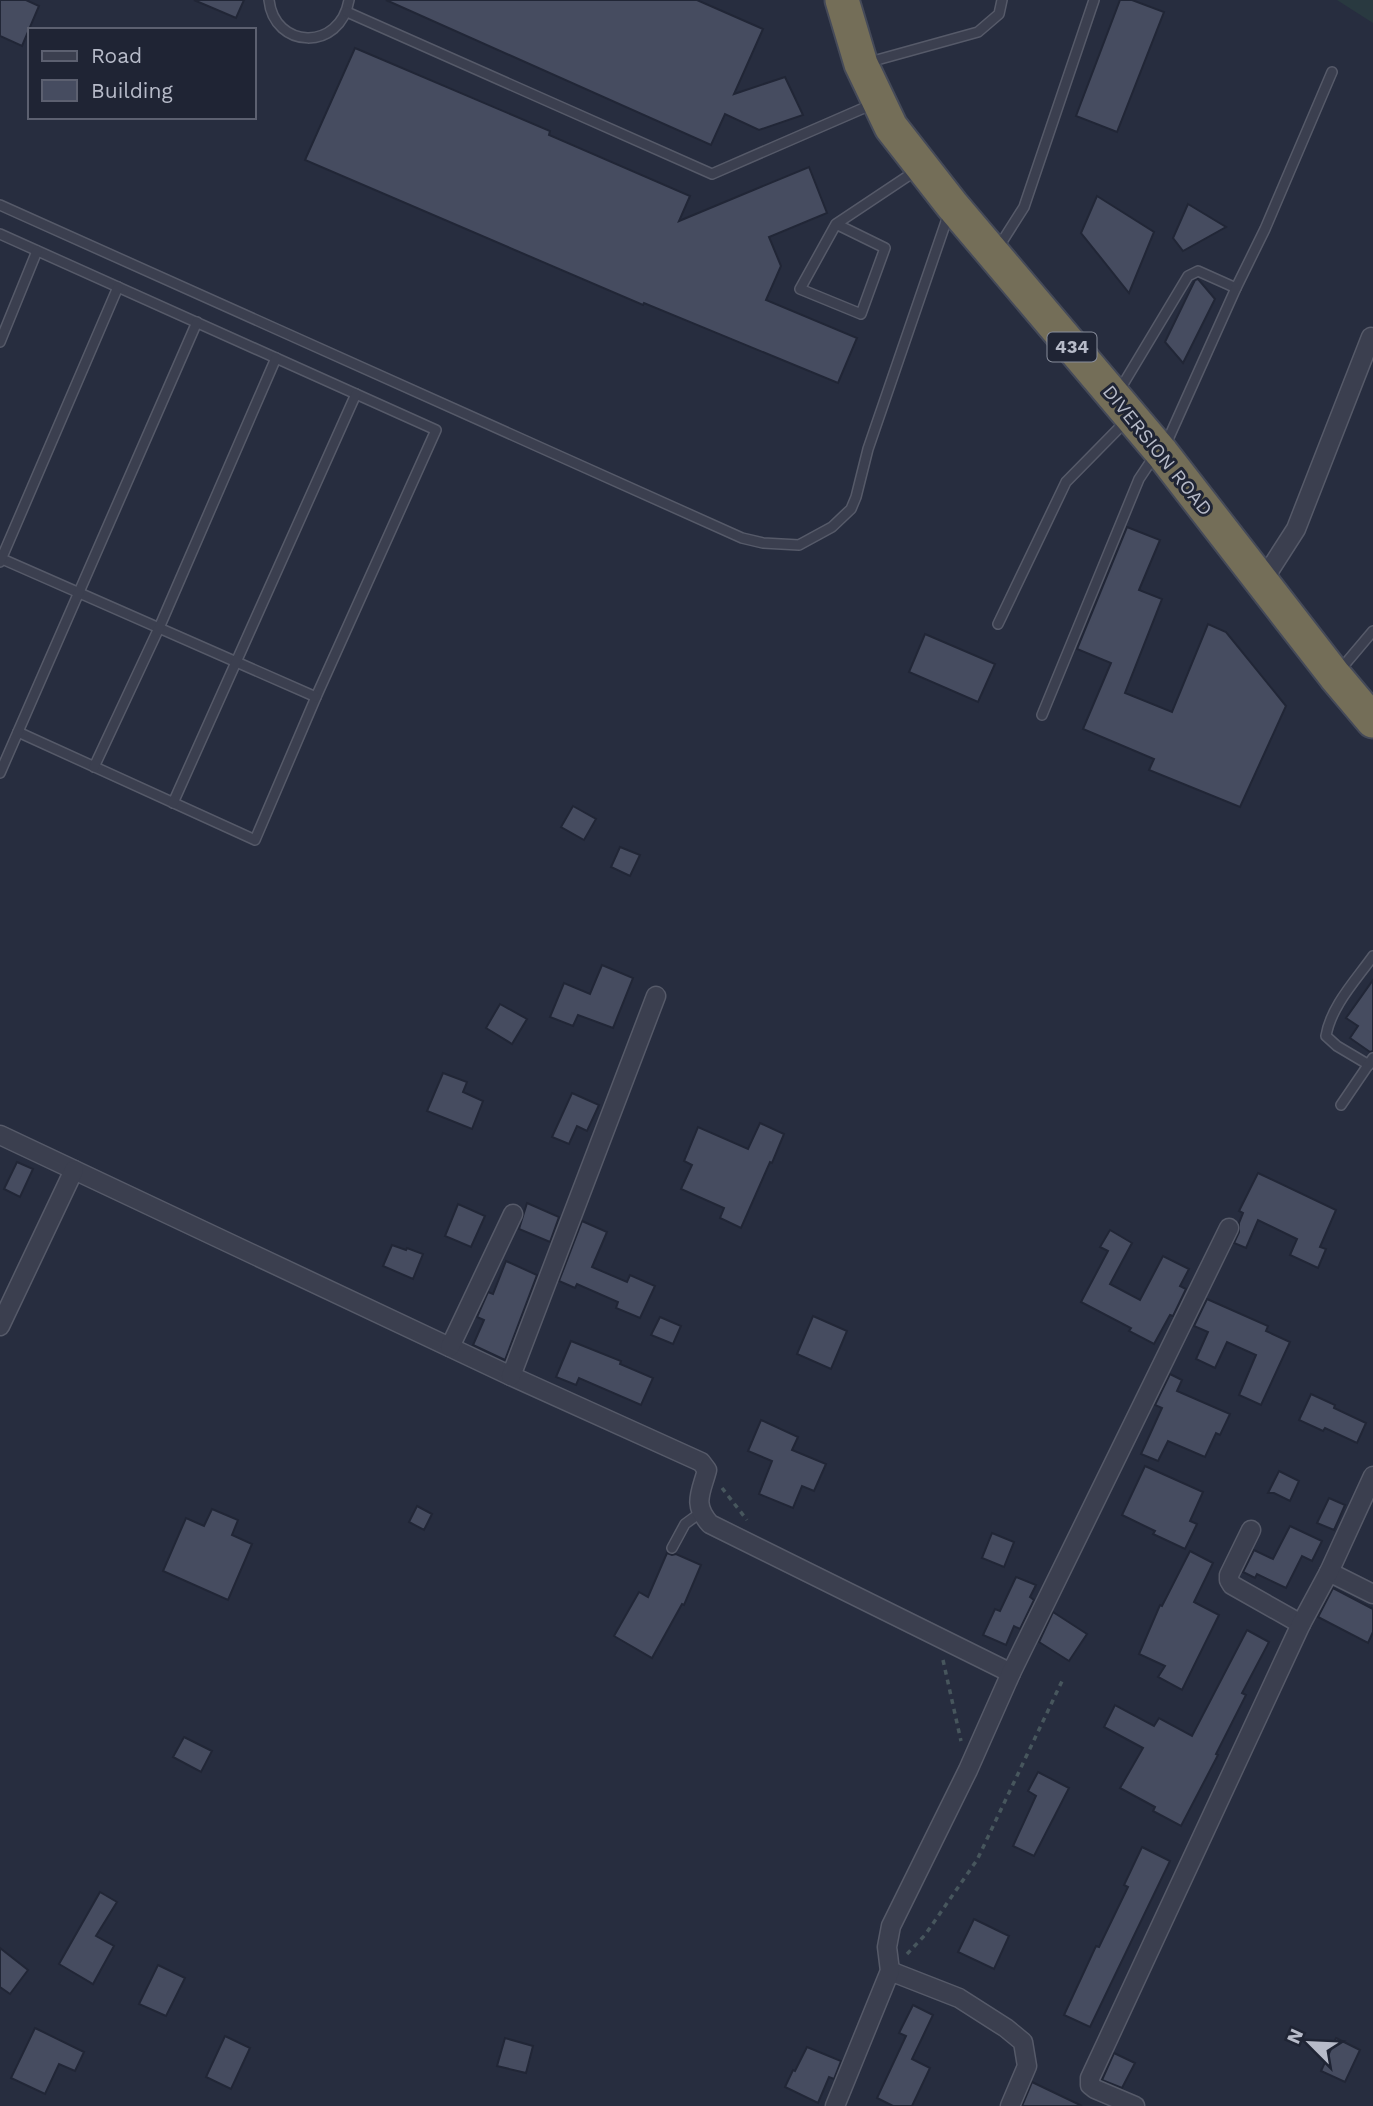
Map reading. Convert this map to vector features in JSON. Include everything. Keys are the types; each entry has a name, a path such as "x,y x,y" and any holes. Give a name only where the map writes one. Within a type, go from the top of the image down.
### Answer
{"highway":[{"name":"DIVERSION ROAD","path":"842,0 861,64 891,127 952,205 1161,453 1373,721"}],"street":[{"path":"1262,582 1296,529 1370,337"},
{"path":"512,1376 656,996"},
{"path":"0,1135 701,1462 707,1469 699,1503 700,1513 710,1524 1011,1673"},
{"path":"0,1326 74,1170"},
{"path":"450,1347 513,1214"},
{"path":"835,2106 890,1971 887,1947 891,1926 968,1770 1011,1673 1229,1228"},
{"path":"1135,2106 1095,2089 1090,2085 1090,2078 1301,1624 1329,1572 1373,1476"},
{"path":"1251,1530 1229,1574 1229,1580 1232,1585 1301,1624"},
{"path":"1329,1572 1373,1594"},
{"path":"890,1971 959,1998 1023,2042 1027,2066 1010,2106"}],"lane":[{"path":"269,0 276,22 290,34 306,38 320,37 333,30 347,12 349,0"},
{"path":"861,64 978,32 999,13 1002,0"},
{"path":"994,255 1024,207 1094,0"},
{"path":"347,12 712,174 878,102"},
{"path":"1042,715 1139,479 1151,461 1161,453 1265,229 1332,72"},
{"path":"836,224 885,248 861,314 800,289 836,224 922,167"},
{"path":"0,205 742,538 763,543 799,545 832,527 851,509 868,449 952,205"},
{"path":"0,234 436,430 255,840 18,732"},
{"path":"0,342 37,251"},
{"path":"998,624 1066,482 1123,407 1188,276 1199,271 1236,288"},
{"path":"118,287 0,559 316,697"},
{"path":"0,773 197,322"},
{"path":"94,767 159,628 276,358"},
{"path":"173,803 356,394"},
{"path":"1335,676 1373,631"},
{"path":"1341,1105 1371,1062 1337,1046 1326,1036 1328,1023 1373,956"},
{"path":"672,1548 685,1524 700,1513"}],"path":[{"path":"707,1469 750,1524"},
{"path":"937,1638 968,1770"},
{"path":"890,1971 925,1934 977,1860 1064,1677"}],"shaded area":[{"path":"1337,0 1373,0 1373,23"}],"building":[{"path":"0,0 26,0 39,6 22,46 0,36"},
{"path":"194,0 244,0 236,18"},
{"path":"386,0 697,0 763,29 734,94 785,77 803,115 759,130 725,114 711,145"},
{"path":"1120,0 1132,0 1164,12 1117,132 1076,116"},
{"path":"355,48 550,131 549,135 690,196 679,221 809,167 827,213 769,237 781,266 766,300 857,338 838,383 644,303 643,305 305,160"},
{"path":"1097,196 1154,232 1129,293 1081,233"},
{"path":"1188,204 1226,227 1183,251 1173,238"},
{"path":"1198,279 1215,299 1183,363 1165,342 1195,280"},
{"path":"1127,527 1160,540 1139,590 1162,599 1125,693 1172,712 1208,624 1226,632 1286,706 1240,807 1149,770 1154,759 1083,729 1111,663 1077,649"},
{"path":"925,634 995,664 978,702 909,672"},
{"path":"573,806 596,819 584,840 561,827"},
{"path":"620,847 640,855 630,876 611,867"},
{"path":"602,965 633,978 613,1028 578,1015 573,1026 550,1017 564,983 590,994"},
{"path":"1373,980 1373,1051 1370,1052 1350,1038 1358,1026 1346,1018"},
{"path":"500,1004 527,1019 512,1044 486,1028"},
{"path":"443,1073 467,1082 463,1092 483,1101 472,1129 427,1111"},
{"path":"572,1093 599,1105 587,1131 577,1126 569,1144 552,1137"},
{"path":"760,1123 784,1134 741,1228 720,1218 724,1208 681,1189 692,1165 684,1161 698,1127 748,1149"},
{"path":"17,1162 33,1169 20,1197 4,1189"},
{"path":"1258,1173 1336,1210 1320,1247 1326,1249 1318,1268 1290,1255 1297,1239 1258,1220 1246,1248 1234,1243 1243,1213 1239,1211"},
{"path":"527,1203 559,1217 550,1242 519,1229"},
{"path":"458,1204 485,1216 471,1247 445,1236"},
{"path":"582,1221 607,1232 592,1267 627,1282 630,1275 655,1286 640,1318 616,1308 618,1302 577,1284 575,1288 559,1281"},
{"path":"1110,1230 1132,1243 1110,1284 1140,1300 1163,1256 1189,1269 1180,1286 1186,1289 1173,1316 1170,1315 1154,1344 1129,1331 1131,1328 1081,1302 1108,1251 1100,1247"},
{"path":"392,1245 423,1254 413,1279 383,1266"},
{"path":"506,1261 537,1275 505,1360 473,1345 484,1320 477,1317 488,1292 493,1294"},
{"path":"1207,1299 1268,1326 1266,1331 1290,1342 1261,1405 1239,1395 1256,1355 1227,1342 1215,1368 1196,1359 1208,1332 1194,1326"},
{"path":"813,1316 847,1331 831,1369 797,1354"},
{"path":"660,1317 681,1326 673,1344 651,1335"},
{"path":"571,1341 621,1361 620,1364 653,1378 641,1405 579,1378 576,1385 556,1377"},
{"path":"1170,1374 1182,1380 1177,1391 1230,1414 1220,1435 1216,1433 1205,1457 1168,1441 1158,1461 1141,1454 1162,1408 1155,1405"},
{"path":"1311,1394 1366,1423 1357,1443 1325,1428 1323,1431 1299,1420"},
{"path":"761,1420 798,1437 792,1450 826,1464 814,1491 802,1486 793,1508 759,1494 772,1461 748,1451"},
{"path":"1145,1466 1203,1492 1190,1521 1197,1524 1185,1549 1122,1515"},
{"path":"1279,1471 1299,1481 1290,1501 1268,1493"},
{"path":"1329,1498 1345,1505 1334,1530 1317,1523"},
{"path":"417,1506 432,1514 424,1530 409,1522"},
{"path":"212,1509 238,1520 232,1535 252,1544 228,1600 163,1571 186,1518 204,1526"},
{"path":"1290,1526 1322,1541 1312,1561 1302,1556 1286,1588 1257,1574 1255,1578 1243,1572 1254,1550 1273,1559"},
{"path":"992,1533 1014,1542 1004,1567 982,1558"},
{"path":"1190,1551 1213,1563 1194,1602 1219,1615 1182,1690 1158,1677 1165,1666 1139,1654 1160,1605 1162,1606"},
{"path":"667,1553 701,1565 684,1605 682,1604 652,1658 614,1636 639,1592 648,1597"},
{"path":"1016,1577 1036,1585 1030,1597 1034,1600 1020,1629 1014,1626 1006,1645 983,1635 995,1609 1000,1611"},
{"path":"1333,1588 1373,1609 1373,1632 1368,1643 1318,1617"},
{"path":"1053,1612 1087,1634 1069,1661 1039,1642"},
{"path":"1247,1630 1269,1642 1242,1693 1246,1695 1216,1754 1218,1755 1181,1826 1153,1811 1155,1807 1120,1788 1143,1748 1104,1727 1115,1705 1154,1726 1159,1718 1192,1736"},
{"path":"184,1737 212,1751 201,1772 173,1757"},
{"path":"1038,1772 1069,1788 1034,1856 1013,1846 1036,1796 1028,1791"},
{"path":"1142,1847 1170,1861 1090,2027 1064,2015 1096,1946 1099,1947 1128,1887 1124,1885"},
{"path":"100,1892 117,1902 96,1936 114,1946 93,1984 59,1964"},
{"path":"974,1919 1009,1936 994,1969 958,1952"},
{"path":"0,1948 28,1970 10,1994 0,1987"},
{"path":"158,1965 185,1978 166,2016 139,2004"},
{"path":"913,2005 933,2015 912,2059 930,2068 912,2106 893,2106 877,2098 906,2036 899,2033"},
{"path":"35,2028 84,2052 75,2071 59,2064 45,2094 11,2078"},
{"path":"225,2036 250,2048 231,2089 206,2077"},
{"path":"505,2038 533,2046 526,2073 497,2066"},
{"path":"1336,2038 1360,2050 1345,2082 1321,2071"},
{"path":"807,2047 841,2061 834,2079 829,2077 818,2103 785,2087"},
{"path":"1114,2053 1135,2063 1122,2088 1102,2080"},
{"path":"1032,2082 1082,2106 1022,2106"}]}
